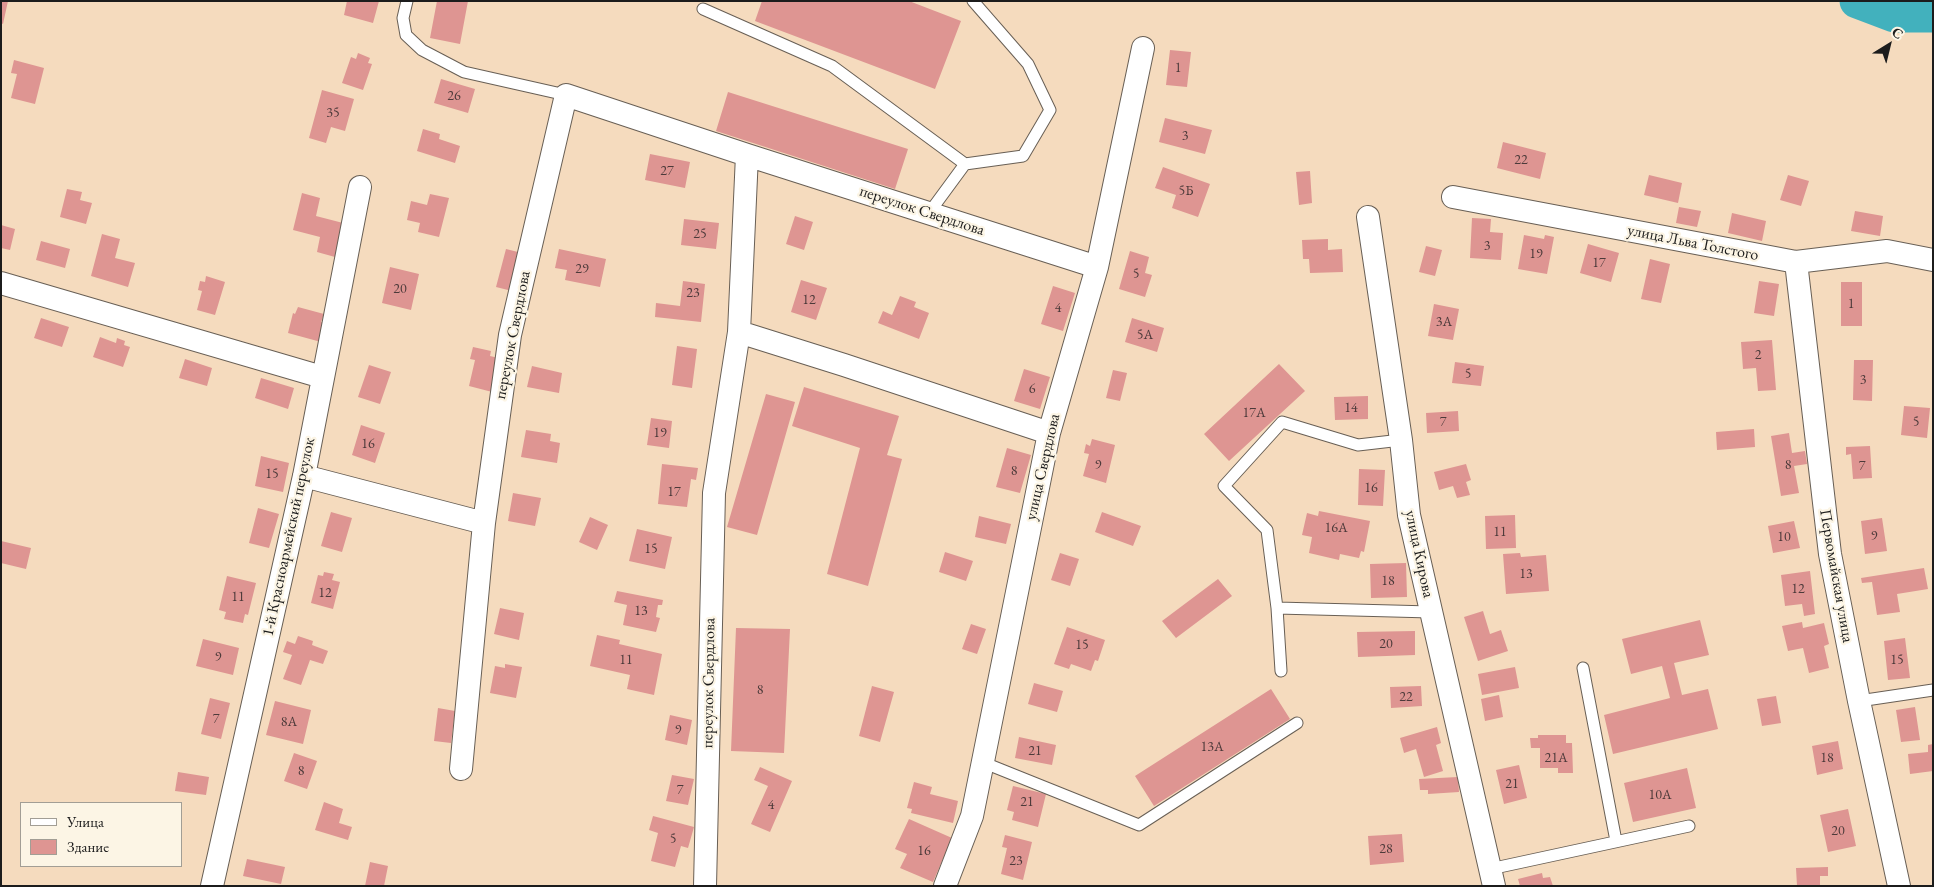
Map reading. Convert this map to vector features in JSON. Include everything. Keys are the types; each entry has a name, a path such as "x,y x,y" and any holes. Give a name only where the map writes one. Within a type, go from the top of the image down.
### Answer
{"street":[{"name":"улица Свердлова","path":"945,886 972,816 1049,433 1098,267 1143,48"},
{"name":"переулок Свердлова","path":"461,769 484,524 510,335 566,94 747,155 1098,267"},
{"name":"переулок Свердлова","path":"705,886 714,493 739,332 747,155"},
{"name":"1-й Красноармейский переулок","path":"212,886 304,476 360,187"},
{"name":"улица Льва Толстого","path":"1453,197 1796,262 1887,251 1933,260"},
{"name":"улица Кирова","path":"1368,217 1401,440 1409,515 1492,877"},
{"name":"Первомайская улица","path":"1796,262 1830,554 1899,886"},
{"path":"1,283 322,377"},
{"path":"739,332 1049,433"},
{"path":"304,476 484,524"}],"lane":[{"path":"407,1 403,18 406,35 422,50 464,72 566,94"},
{"path":"703,9 832,66 965,164 1023,156 1050,110 1028,64 973,1"},
{"path":"929,213 965,164"},
{"path":"1281,671 1277,608 1267,530 1224,486 1282,422 1358,445 1401,440"},
{"path":"1277,608 1431,612"},
{"path":"1583,668 1616,842"},
{"path":"1859,700 1933,690"},
{"path":"982,762 1139,825 1297,723"},
{"path":"1492,877 1616,842 1690,826"}],"building":[{"path":"1,1 8,1 3,24 1,23"},
{"path":"347,1 379,1 373,23 344,15"},
{"path":"437,1 468,1 460,44 430,38"},
{"path":"762,1 909,1 961,21 935,89 755,21"},
{"path":"1170,50 1191,52 1187,87 1166,85"},
{"path":"358,53 370,58 368,63 372,64 363,90 342,83 351,57 356,59"},
{"path":"14,60 44,68 35,104 11,98 17,74 11,73"},
{"path":"441,79 475,89 468,113 434,103"},
{"path":"322,90 354,99 345,131 331,127 326,143 309,138"},
{"path":"728,92 908,149 895,189 716,131"},
{"path":"1165,118 1212,130 1205,154 1159,142"},
{"path":"423,129 440,134 439,139 460,146 455,163 417,151"},
{"path":"1503,142 1546,153 1540,179 1497,168"},
{"path":"650,154 690,162 685,188 645,180"},
{"path":"1163,167 1210,184 1198,217 1172,208 1176,195 1155,188"},
{"path":"1310,171 1312,203 1299,205 1296,172"},
{"path":"1649,175 1682,183 1678,203 1644,195"},
{"path":"1788,175 1809,181 1801,206 1780,200"},
{"path":"67,189 82,192 80,200 92,203 86,224 60,217"},
{"path":"302,193 320,198 316,216 343,223 335,257 317,252 320,237 293,230"},
{"path":"430,194 449,198 439,237 418,232 420,223 407,220 411,201 427,205"},
{"path":"1679,207 1701,211 1697,227 1676,223"},
{"path":"1855,211 1883,216 1880,236 1851,231"},
{"path":"1732,213 1766,221 1762,241 1728,233"},
{"path":"795,216 813,222 804,250 786,244"},
{"path":"1472,218 1491,219 1490,232 1503,233 1501,260 1470,258"},
{"path":"684,219 719,223 716,249 681,245"},
{"path":"1,225 15,229 10,250 1,248"},
{"path":"102,234 120,239 115,258 135,263 128,287 91,276"},
{"path":"1524,235 1544,239 1545,235 1554,237 1547,274 1518,269"},
{"path":"1328,239 1328,250 1342,249 1343,272 1310,273 1309,259 1303,259 1302,240"},
{"path":"41,241 70,249 65,268 36,260"},
{"path":"1588,244 1619,253 1611,282 1580,273"},
{"path":"1426,246 1442,250 1435,276 1419,272"},
{"path":"506,249 522,253 512,291 496,287"},
{"path":"559,249 606,259 600,287 565,280 567,270 555,268"},
{"path":"1130,251 1149,257 1145,273 1152,275 1145,297 1119,289"},
{"path":"1650,259 1670,264 1661,303 1641,299"},
{"path":"390,267 419,274 411,310 382,303"},
{"path":"206,276 225,282 215,315 197,310 202,291 198,290 200,281 205,282"},
{"path":"801,280 827,288 816,320 791,312"},
{"path":"683,281 705,284 701,322 655,317 656,303 680,306"},
{"path":"1759,281 1779,284 1774,316 1754,313"},
{"path":"1841,282 1862,282 1862,326 1841,326"},
{"path":"1053,286 1075,293 1063,331 1041,324"},
{"path":"900,296 916,302 914,307 929,313 919,339 878,323 883,311 892,315"},
{"path":"1434,304 1459,309 1453,340 1428,336"},
{"path":"298,307 324,314 321,322 325,323 321,342 288,333 293,313 295,314"},
{"path":"41,318 69,327 62,347 34,338"},
{"path":"1132,318 1164,328 1157,352 1125,342"},
{"path":"100,337 116,343 117,338 125,341 124,345 130,347 123,367 93,357"},
{"path":"1772,340 1776,390 1758,391 1756,368 1743,369 1741,342"},
{"path":"677,346 697,349 692,388 672,385"},
{"path":"473,347 491,351 490,356 503,359 496,393 469,386 475,360 470,359"},
{"path":"185,359 212,368 207,386 179,378"},
{"path":"1854,360 1873,360 1872,401 1853,400"},
{"path":"1455,362 1484,366 1481,386 1452,383"},
{"path":"1279,364 1305,391 1229,461 1204,434"},
{"path":"369,365 391,372 380,404 358,397"},
{"path":"532,366 562,373 559,393 527,387"},
{"path":"1024,369 1050,377 1040,409 1014,401"},
{"path":"1113,370 1127,373 1120,401 1106,398"},
{"path":"261,378 294,388 288,409 255,398"},
{"path":"804,387 899,416 887,455 902,459 868,586 827,574 860,448 792,426"},
{"path":"766,394 795,402 757,535 727,527"},
{"path":"1368,396 1368,419 1335,420 1334,397"},
{"path":"1904,406 1930,408 1927,438 1901,435"},
{"path":"1458,411 1459,431 1427,433 1426,413"},
{"path":"651,418 672,421 669,448 647,445"},
{"path":"361,425 385,433 375,463 352,455"},
{"path":"1754,429 1755,447 1717,450 1716,432"},
{"path":"526,430 551,434 550,441 560,443 557,463 521,457"},
{"path":"1789,433 1792,453 1805,451 1807,464 1794,466 1799,493 1781,496 1771,436"},
{"path":"1092,439 1115,445 1106,483 1083,476 1089,454 1084,453 1086,444 1090,446"},
{"path":"1870,446 1872,478 1853,479 1851,454 1846,455 1846,447"},
{"path":"1007,448 1031,455 1020,493 996,487"},
{"path":"261,456 289,463 283,492 255,486"},
{"path":"662,464 698,468 696,480 691,479 687,507 658,504"},
{"path":"1466,464 1471,480 1466,482 1470,495 1457,498 1453,486 1439,490 1434,472"},
{"path":"1359,469 1385,470 1383,506 1358,505"},
{"path":"513,493 541,498 535,526 508,521"},
{"path":"258,508 279,514 269,548 249,543"},
{"path":"1319,511 1370,521 1364,552 1361,551 1359,558 1340,554 1339,560 1309,553 1312,537 1302,535 1307,513 1318,516"},
{"path":"331,512 352,518 342,552 321,546"},
{"path":"1102,512 1141,526 1133,546 1095,532"},
{"path":"1515,515 1516,548 1486,549 1485,516"},
{"path":"979,516 1011,524 1006,544 975,537"},
{"path":"590,517 608,525 597,550 579,542"},
{"path":"1882,518 1887,551 1865,554 1861,521"},
{"path":"1794,521 1800,548 1773,553 1768,526"},
{"path":"637,529 672,537 665,569 629,561"},
{"path":"1,541 31,548 26,569 1,563"},
{"path":"945,552 973,561 966,581 939,572"},
{"path":"1060,553 1079,559 1070,586 1051,580"},
{"path":"1520,553 1521,557 1546,555 1549,591 1506,594 1503,554"},
{"path":"1406,563 1407,597 1371,598 1370,564"},
{"path":"1924,568 1928,589 1897,594 1900,612 1877,615 1872,582 1862,583 1861,578"},
{"path":"1810,571 1815,614 1804,616 1802,604 1785,606 1781,575"},
{"path":"324,572 334,574 332,580 340,582 333,609 311,603 318,575 323,576"},
{"path":"227,576 256,583 248,615 245,614 243,623 224,619 226,612 219,610"},
{"path":"1218,579 1232,596 1176,638 1162,621"},
{"path":"617,591 663,600 662,605 658,605 656,617 660,618 656,632 623,625 627,605 614,602"},
{"path":"500,608 524,613 519,640 494,634"},
{"path":"1483,611 1490,634 1501,630 1508,651 1478,661 1464,617"},
{"path":"1700,620 1709,655 1674,663 1682,695 1708,689 1718,729 1613,754 1604,715 1670,698 1662,666 1631,674 1622,639"},
{"path":"1802,622 1803,628 1824,623 1829,644 1824,646 1829,668 1809,673 1803,648 1788,651 1782,626"},
{"path":"971,624 986,629 977,654 962,649"},
{"path":"1067,627 1105,640 1098,661 1095,660 1091,671 1071,664 1069,669 1054,664"},
{"path":"736,628 790,629 784,753 731,751"},
{"path":"1415,631 1415,655 1358,657 1357,632"},
{"path":"597,635 620,640 619,644 662,654 654,695 627,689 630,675 590,666"},
{"path":"298,636 313,641 312,645 328,651 323,664 310,660 301,685 283,679 292,655 283,652 287,641 295,644"},
{"path":"1905,638 1910,678 1888,680 1884,641"},
{"path":"203,639 239,648 233,675 196,666"},
{"path":"505,664 522,667 516,698 490,693 495,666 505,668"},
{"path":"1515,667 1519,688 1482,695 1478,674"},
{"path":"1034,683 1063,691 1057,712 1028,704"},
{"path":"872,686 894,692 880,742 859,736"},
{"path":"1421,686 1422,706 1391,708 1390,687"},
{"path":"1271,689 1290,719 1154,806 1135,776"},
{"path":"1499,695 1503,717 1485,721 1481,699"},
{"path":"1776,696 1781,723 1762,726 1757,699"},
{"path":"210,698 230,703 221,739 201,734"},
{"path":"275,701 311,710 303,744 266,735"},
{"path":"1915,707 1920,740 1901,742 1896,710"},
{"path":"438,708 455,711 451,743 434,741"},
{"path":"670,715 692,720 687,745 665,740"},
{"path":"1437,727 1441,743 1436,745 1443,771 1424,777 1416,749 1404,753 1400,738"},
{"path":"1538,735 1566,735 1566,743 1572,743 1573,773 1558,773 1558,768 1540,768 1540,748 1531,748 1530,738 1538,738"},
{"path":"1019,737 1056,745 1052,765 1015,758"},
{"path":"1838,741 1843,769 1817,775 1812,746"},
{"path":"1933,744 1933,771 1910,774 1908,754 1928,752 1928,745"},
{"path":"294,753 317,761 307,789 284,781"},
{"path":"1519,765 1527,798 1504,804 1496,770"},
{"path":"760,767 792,781 770,832 751,824 768,786 754,780"},
{"path":"1687,768 1696,808 1633,822 1624,783"},
{"path":"178,772 209,777 206,795 175,791"},
{"path":"672,775 694,779 688,805 666,801"},
{"path":"1458,777 1459,792 1428,794 1428,790 1420,790 1419,779"},
{"path":"914,782 932,787 930,794 958,801 953,823 911,813 912,809 907,808"},
{"path":"1013,786 1046,794 1038,827 1012,820 1014,812 1007,810"},
{"path":"324,802 343,809 339,823 352,827 348,840 315,830"},
{"path":"1848,809 1856,846 1828,852 1820,815"},
{"path":"653,816 694,827 688,848 681,846 675,867 651,861 658,833 649,830"},
{"path":"909,819 952,838 933,882 900,868 907,854 895,849"},
{"path":"1402,834 1404,862 1370,865 1368,836"},
{"path":"1005,835 1032,842 1023,880 1001,874 1007,848 1002,847"},
{"path":"247,859 285,867 281,884 243,876"},
{"path":"370,862 388,866 384,886 365,886"},
{"path":"1828,867 1828,876 1820,876 1820,886 1797,886 1796,868"},
{"path":"1542,873 1543,878 1550,877 1553,886 1520,886 1518,879"}],"waterway":[{"path":"1857,1 1894,15 1933,15"}]}
